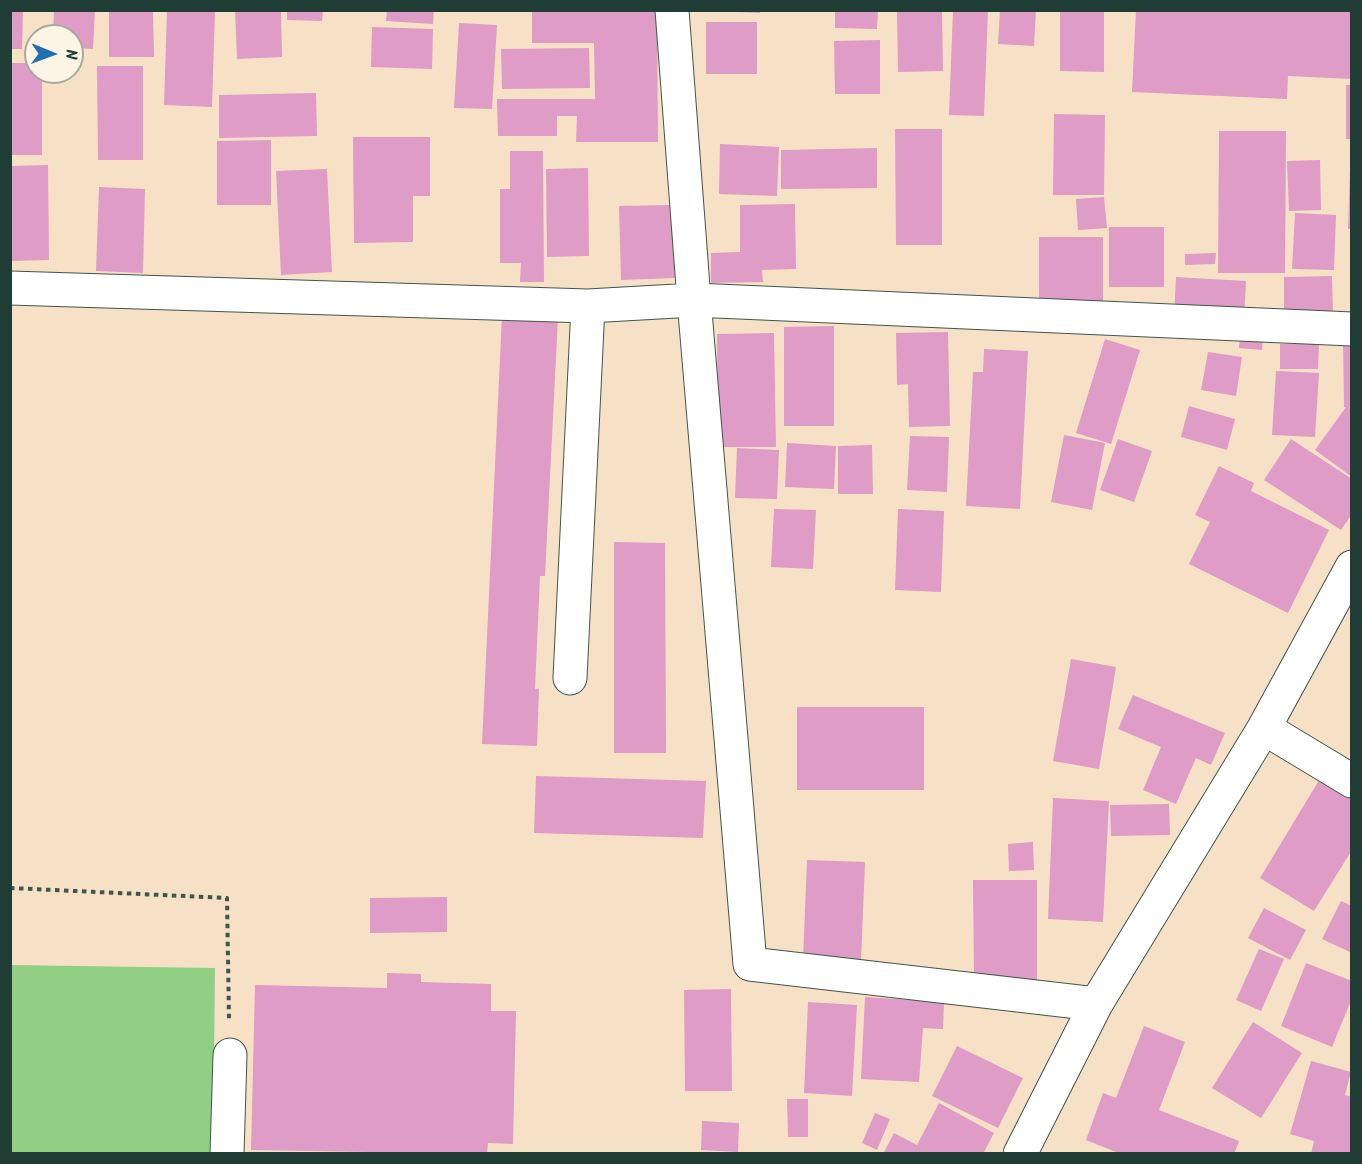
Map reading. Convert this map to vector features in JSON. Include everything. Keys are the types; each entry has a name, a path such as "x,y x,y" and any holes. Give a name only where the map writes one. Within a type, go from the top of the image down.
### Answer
{"street":[{"path":"672,10 750,964 1096,1004"},
{"path":"10,288 588,306 694,300 1352,329"},
{"path":"570,678 588,306"},
{"path":"1020,1154 1096,1004 1264,728 1352,567"},
{"path":"1264,728 1352,781"},
{"path":"227,1154 230,1055"}],"path":[{"path":"10,888 227,898 230,1055"}],"green space":[{"path":"11,965 215,968 213,1153 11,1154"}],"building":[{"path":"10,10 23,10 22,49 10,49"},
{"path":"54,10 95,10 93,49 84,49 84,24 53,24"},
{"path":"109,10 153,10 154,57 109,57"},
{"path":"167,10 215,10 212,107 164,105"},
{"path":"235,10 281,10 282,57 237,59"},
{"path":"287,10 323,10 322,21 287,20"},
{"path":"387,10 434,10 433,24 386,21"},
{"path":"532,10 657,10 658,142 576,142 577,116 557,116 557,136 498,136 497,99 595,99 594,43 532,43"},
{"path":"738,10 760,10 760,13 738,12"},
{"path":"835,10 878,10 877,29 835,28"},
{"path":"897,10 942,10 943,71 898,72"},
{"path":"953,10 988,10 984,116 949,115"},
{"path":"1000,10 1036,10 1034,46 998,44"},
{"path":"1136,10 1352,10 1352,79 1288,76 1287,99 1132,92"},
{"path":"1060,11 1104,11 1104,72 1060,71"},
{"path":"706,22 757,22 757,74 706,74"},
{"path":"459,23 497,25 492,109 454,108"},
{"path":"372,27 433,29 432,69 371,67"},
{"path":"880,40 880,94 835,94 834,41"},
{"path":"589,48 590,88 502,89 501,49"},
{"path":"10,63 24,63 24,84 42,84 42,155 10,155"},
{"path":"97,66 143,66 143,160 98,160"},
{"path":"1346,85 1352,85 1352,139 1346,139"},
{"path":"316,93 317,136 219,138 219,95"},
{"path":"1054,114 1105,115 1104,195 1053,195"},
{"path":"895,129 942,129 942,245 896,245"},
{"path":"1219,131 1286,131 1285,273 1218,273"},
{"path":"353,137 430,137 430,196 413,196 413,242 354,243"},
{"path":"271,140 271,205 217,205 217,141"},
{"path":"720,144 779,147 777,196 719,194"},
{"path":"877,148 877,188 781,189 781,150"},
{"path":"510,151 543,151 544,282 520,282 521,263 500,263 500,189 510,189"},
{"path":"1320,160 1321,210 1289,211 1287,161"},
{"path":"48,165 49,260 10,261 10,166"},
{"path":"588,168 589,256 547,257 546,169"},
{"path":"327,169 332,272 281,275 276,171"},
{"path":"1350,169 1352,169 1352,229 1348,229"},
{"path":"99,187 145,189 143,273 96,271"},
{"path":"1104,197 1107,228 1078,230 1076,199"},
{"path":"795,204 796,269 762,270 763,282 711,283 711,253 740,252 740,205"},
{"path":"673,205 675,278 621,280 619,206"},
{"path":"1295,213 1336,215 1334,270 1292,269"},
{"path":"1109,227 1164,227 1164,287 1109,287"},
{"path":"1039,237 1103,237 1103,314 1039,314"},
{"path":"1216,253 1215,264 1185,265 1185,254"},
{"path":"1332,276 1333,316 1284,317 1284,277"},
{"path":"1176,277 1246,281 1244,320 1174,317"},
{"path":"502,315 558,318 545,576 540,576 535,689 539,689 537,746 482,744"},
{"path":"834,326 834,426 784,426 784,327"},
{"path":"948,332 950,426 909,427 908,384 897,385 896,333"},
{"path":"774,333 776,447 718,447 717,334"},
{"path":"1240,336 1263,337 1262,350 1239,348"},
{"path":"1343,338 1352,338 1352,477 1315,450 1346,407 1344,407"},
{"path":"1105,339 1140,350 1111,444 1076,433"},
{"path":"1280,344 1319,344 1318,369 1280,369"},
{"path":"984,349 1028,351 1020,509 966,506 973,372 983,372"},
{"path":"1208,352 1242,357 1236,396 1201,390"},
{"path":"1276,371 1319,373 1315,437 1272,435"},
{"path":"1189,406 1235,419 1227,450 1181,437"},
{"path":"1064,435 1105,443 1092,510 1051,502"},
{"path":"910,436 949,437 947,492 907,490"},
{"path":"1118,439 1152,451 1134,502 1100,490"},
{"path":"1291,439 1352,479 1352,514 1341,530 1264,480"},
{"path":"787,443 836,446 834,489 785,487"},
{"path":"872,445 873,494 838,494 838,446"},
{"path":"737,448 779,450 777,499 735,498"},
{"path":"1219,466 1254,483 1251,491 1329,530 1288,613 1189,564 1210,522 1195,515"},
{"path":"774,509 816,510 813,569 771,567"},
{"path":"898,509 944,511 941,592 895,590"},
{"path":"614,542 665,543 666,753 614,753"},
{"path":"1071,659 1116,667 1099,769 1053,761"},
{"path":"1133,695 1225,733 1211,765 1196,758 1176,804 1143,790 1161,747 1118,729"},
{"path":"797,707 924,707 924,790 797,790"},
{"path":"1327,767 1352,781 1352,850 1314,911 1260,878"},
{"path":"536,776 706,781 703,838 534,833"},
{"path":"1053,798 1109,801 1103,922 1048,919"},
{"path":"1169,804 1170,835 1111,836 1110,805"},
{"path":"1033,842 1034,870 1009,871 1008,844"},
{"path":"807,860 865,862 861,961 803,959"},
{"path":"973,880 1037,880 1037,980 974,981"},
{"path":"447,897 447,932 370,933 370,898"},
{"path":"1341,901 1352,906 1352,953 1322,939"},
{"path":"1264,908 1306,930 1290,960 1248,938"},
{"path":"1259,949 1284,959 1261,1011 1236,1000"},
{"path":"1306,963 1352,981 1352,998 1332,1047 1281,1026"},
{"path":"387,973 421,974 421,982 491,984 491,1011 516,1011 513,1144 488,1143 487,1154 251,1150 255,985 387,988"},
{"path":"731,989 732,1091 685,1091 684,990"},
{"path":"865,997 944,1002 943,1029 923,1028 919,1082 861,1079"},
{"path":"808,1002 857,1005 852,1096 804,1093"},
{"path":"1253,1022 1302,1053 1261,1118 1212,1088"},
{"path":"1144,1026 1185,1042 1159,1110 1239,1141 1234,1154 1121,1154 1086,1140 1103,1093 1116,1098"},
{"path":"957,1046 1023,1078 998,1128 932,1096"},
{"path":"1311,1061 1351,1072 1345,1095 1352,1097 1352,1154 1311,1154 1314,1141 1290,1134"},
{"path":"787,1099 808,1099 808,1137 788,1137"},
{"path":"939,1103 994,1133 983,1154 883,1154 894,1133 917,1145"},
{"path":"875,1113 890,1119 877,1150 862,1143"},
{"path":"702,1121 739,1123 738,1152 701,1150"}]}
